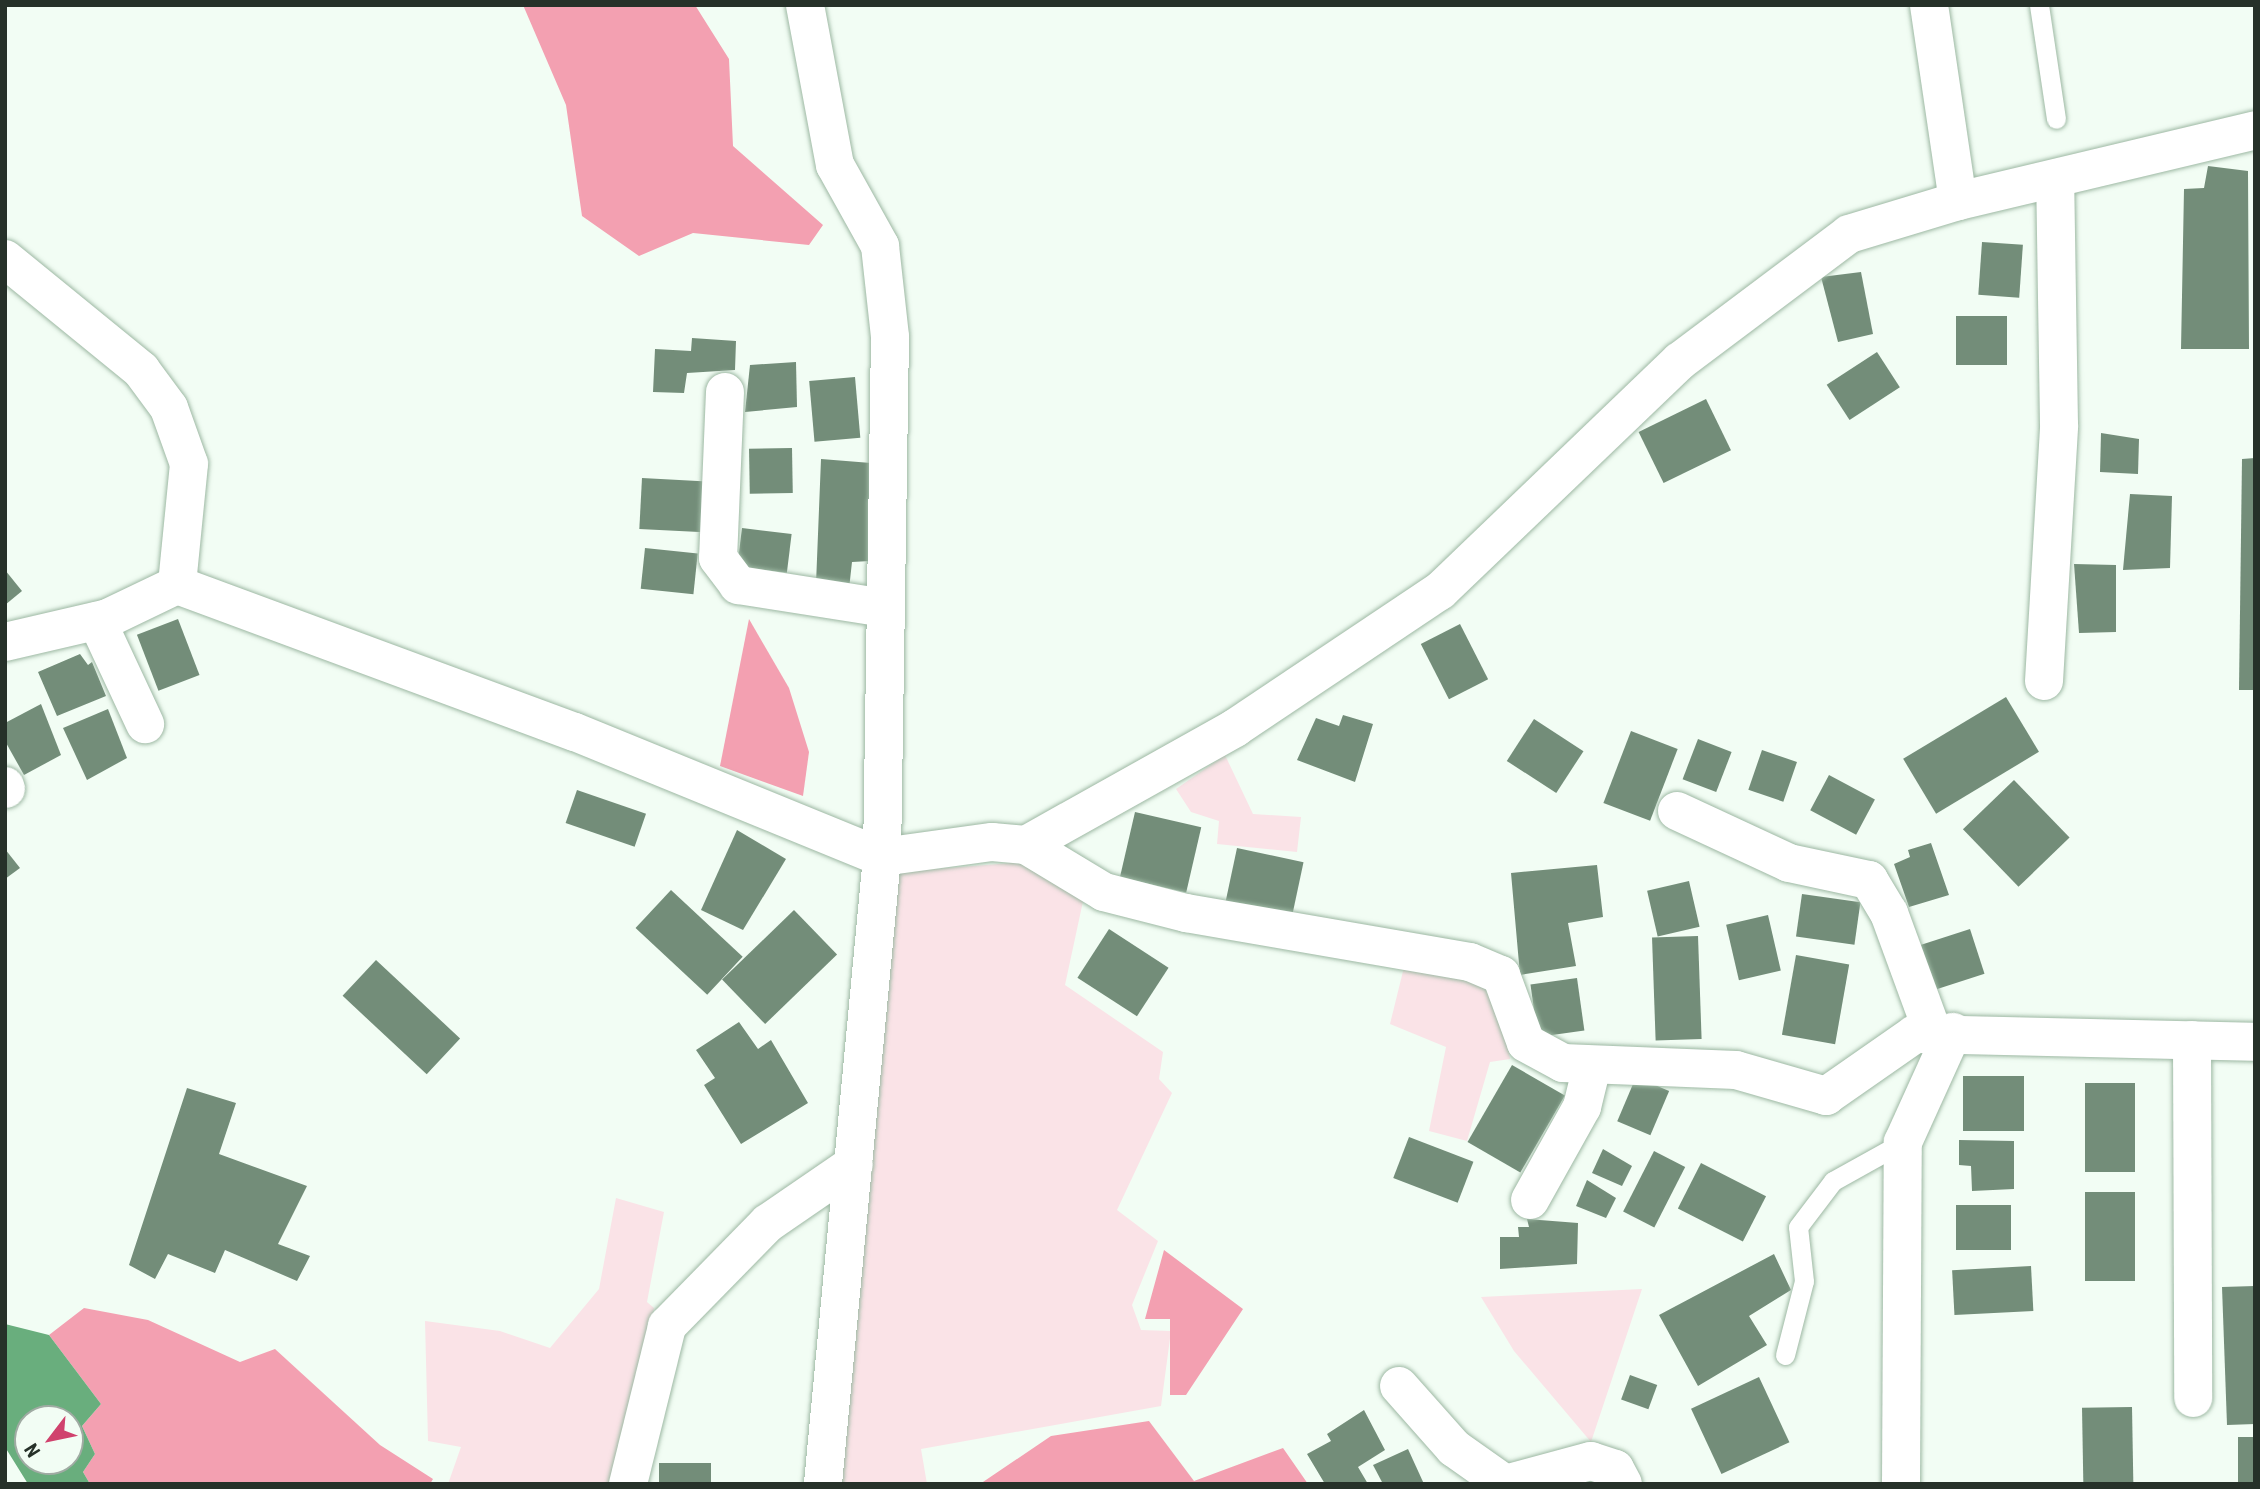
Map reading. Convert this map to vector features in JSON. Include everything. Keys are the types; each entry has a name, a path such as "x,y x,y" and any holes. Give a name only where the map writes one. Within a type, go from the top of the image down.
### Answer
{"street":[{"path":"805,5 835,165 880,246 890,337 882,857 822,1484"},
{"path":"1929,5 1958,201"},
{"path":"1026,845 1235,728 1440,591 1680,360 1850,234 1958,201 2055,180 2255,130"},
{"path":"2044,681 2059,425 2055,180"},
{"path":"5,259 141,370 169,408 189,464 177,586"},
{"path":"725,392 718,558 738,585 885,608"},
{"path":"5,642 97,621 177,586 575,732 882,857 992,842 1026,845 1116,895 1186,913 1470,962 1501,975 1526,1043 1563,1063 1736,1070 1826,1096 1915,1034 2255,1042"},
{"path":"97,621 145,724"},
{"path":"1677,811 1789,863 1869,880 1889,912 1943,1033 1903,1142 1901,1484"},
{"path":"2192,1040 2193,1398"},
{"path":"1530,1200 1582,1107 1592,1066"},
{"path":"628,1484 667,1326 768,1223 854,1164"},
{"path":"1399,1386 1454,1448 1505,1484 1591,1461 1615,1469 1623,1484"}],"lane":[{"path":"2039,5 2056,119"},
{"path":"1785,1355 1804,1281 1798,1227 1833,1181 1903,1142"}],"shaded area":[{"path":"523,5 695,5 729,59 733,146 823,225 809,245 693,233 639,256 582,216 566,105"},
{"path":"749,619 789,688 809,752 803,796 720,766"},
{"path":"1225,755 1253,814 1301,817 1297,852 1217,844 1219,821 1191,812 1176,789"},
{"path":"1026,862 1085,892 1065,985 1163,1052 1159,1079 1172,1093 1117,1210 1158,1241 1132,1305 1141,1330 1171,1331 1161,1406 921,1449 927,1484 831,1484 895,872"},
{"path":"1407,955 1498,983 1510,1059 1490,1062 1467,1141 1429,1131 1446,1047 1390,1024"},
{"path":"616,1198 664,1212 647,1302 654,1308 610,1484 448,1484 461,1447 428,1441 425,1321 500,1331 550,1348 599,1289"},
{"path":"1164,1250 1243,1309 1186,1395 1170,1395 1170,1319 1145,1319"},
{"path":"1642,1289 1591,1442 1514,1351 1481,1297"},
{"path":"84,1308 148,1320 240,1362 275,1349 380,1445 433,1479 430,1484 90,1484 84,1470 95,1454 84,1430 84,1424 101,1404 49,1335"},
{"path":"5,1324 49,1335 101,1404 84,1424 84,1405 14,1405 14,1461 5,1447"},
{"path":"1149,1421 1194,1481 1283,1448 1308,1484 980,1484 1051,1436"},
{"path":"84,1430 95,1454 84,1470"},
{"path":"84,1474 90,1484 28,1484 22,1475"}],"building":[{"path":"2208,166 2248,171 2249,349 2181,349 2184,189 2204,188"},
{"path":"1982,242 2023,245 2019,298 1978,295"},
{"path":"1861,272 1873,334 1838,342 1821,277"},
{"path":"1956,316 2007,316 2007,365 1956,365"},
{"path":"692,338 736,341 735,370 687,373 684,393 653,392 655,349 691,351"},
{"path":"1877,352 1900,387 1850,420 1827,385"},
{"path":"796,362 797,407 745,412 750,365"},
{"path":"855,377 860,438 814,442 809,381"},
{"path":"1706,399 1731,450 1664,483 1639,432"},
{"path":"2101,433 2139,439 2138,474 2100,472"},
{"path":"792,448 793,493 750,494 749,449"},
{"path":"2255,458 2255,690 2239,690 2242,459"},
{"path":"821,459 871,463 870,561 852,562 849,589 816,584"},
{"path":"642,478 707,481 704,532 639,529"},
{"path":"2130,494 2172,496 2170,568 2123,570"},
{"path":"742,528 792,534 787,573 737,567"},
{"path":"645,548 698,554 693,594 641,589"},
{"path":"2074,564 2116,565 2116,632 2079,633"},
{"path":"5,570 22,591 5,605"},
{"path":"178,619 200,675 158,691 137,635"},
{"path":"1460,624 1488,679 1449,699 1421,644"},
{"path":"80,654 88,665 92,662 106,696 57,716 38,672"},
{"path":"2006,697 2039,752 1936,814 1903,759"},
{"path":"41,704 61,755 24,775 5,741 5,723"},
{"path":"108,709 127,758 87,780 63,728"},
{"path":"1343,715 1373,724 1355,782 1297,760 1316,718 1339,726"},
{"path":"1534,719 1583,751 1556,793 1507,761"},
{"path":"1631,731 1678,749 1650,821 1603,803"},
{"path":"1698,739 1732,752 1716,792 1683,779"},
{"path":"1762,750 1797,762 1783,802 1748,790"},
{"path":"1829,775 1875,799 1856,835 1810,810"},
{"path":"2014,780 2070,838 2018,887 1963,829"},
{"path":"577,790 646,814 635,847 566,823"},
{"path":"1135,812 1201,827 1186,893 1120,877"},
{"path":"737,830 786,859 743,930 701,910"},
{"path":"1931,843 1949,895 1909,907 1894,864 1910,857 1908,850"},
{"path":"1237,848 1304,862 1292,917 1225,903"},
{"path":"5,849 20,868 5,879"},
{"path":"1597,865 1603,917 1568,923 1576,966 1520,975 1511,873"},
{"path":"1689,881 1700,927 1658,936 1647,891"},
{"path":"671,890 743,957 707,995 636,928"},
{"path":"1802,894 1860,902 1854,945 1796,937"},
{"path":"794,910 837,955 765,1024 722,979"},
{"path":"1768,915 1781,971 1739,980 1726,925"},
{"path":"1109,929 1169,968 1137,1016 1077,978"},
{"path":"1970,929 1985,974 1935,990 1921,945"},
{"path":"1698,936 1702,1039 1656,1041 1652,938"},
{"path":"1796,955 1849,964 1835,1044 1782,1035"},
{"path":"376,960 460,1038 427,1074 343,996"},
{"path":"1577,978 1584,1030 1538,1037 1530,985"},
{"path":"739,1022 758,1049 771,1040 808,1103 741,1144 704,1085 715,1078 696,1050"},
{"path":"1512,1065 1565,1096 1520,1173 1468,1142"},
{"path":"1963,1076 2024,1076 2024,1131 1963,1131"},
{"path":"1636,1077 1669,1091 1650,1135 1617,1121"},
{"path":"2085,1083 2135,1083 2135,1172 2085,1172"},
{"path":"187,1088 236,1103 219,1154 307,1186 278,1244 310,1256 297,1281 225,1250 215,1273 168,1254 155,1279 129,1265"},
{"path":"1409,1137 1473,1162 1458,1203 1393,1178"},
{"path":"1959,1140 2014,1141 2014,1189 1972,1191 1971,1166 1959,1165"},
{"path":"1603,1149 1632,1166 1622,1186 1592,1173"},
{"path":"1654,1151 1685,1167 1654,1227 1623,1212"},
{"path":"1701,1163 1766,1196 1743,1242 1678,1208"},
{"path":"1587,1180 1616,1198 1606,1218 1576,1206"},
{"path":"2085,1192 2135,1192 2135,1281 2085,1281"},
{"path":"1956,1205 2011,1205 2011,1250 1956,1250"},
{"path":"1527,1219 1578,1223 1577,1264 1500,1269 1500,1237 1519,1237 1518,1227 1529,1227"},
{"path":"1774,1254 1791,1290 1749,1316 1767,1345 1698,1386 1659,1315"},
{"path":"2031,1266 2033,1311 1954,1315 1952,1270"},
{"path":"2255,1286 2255,1424 2227,1425 2222,1287"},
{"path":"1630,1375 1657,1385 1648,1409 1621,1399"},
{"path":"1759,1377 1789,1442 1721,1474 1691,1409"},
{"path":"2132,1407 2133,1484 2083,1484 2082,1408"},
{"path":"1364,1410 1385,1450 1358,1467 1368,1484 1325,1484 1307,1454 1331,1441 1327,1434"},
{"path":"2238,1437 2255,1437 2255,1484 2238,1484"},
{"path":"1408,1449 1424,1484 1383,1484 1373,1465"},
{"path":"659,1463 711,1463 711,1484 659,1484"}]}
